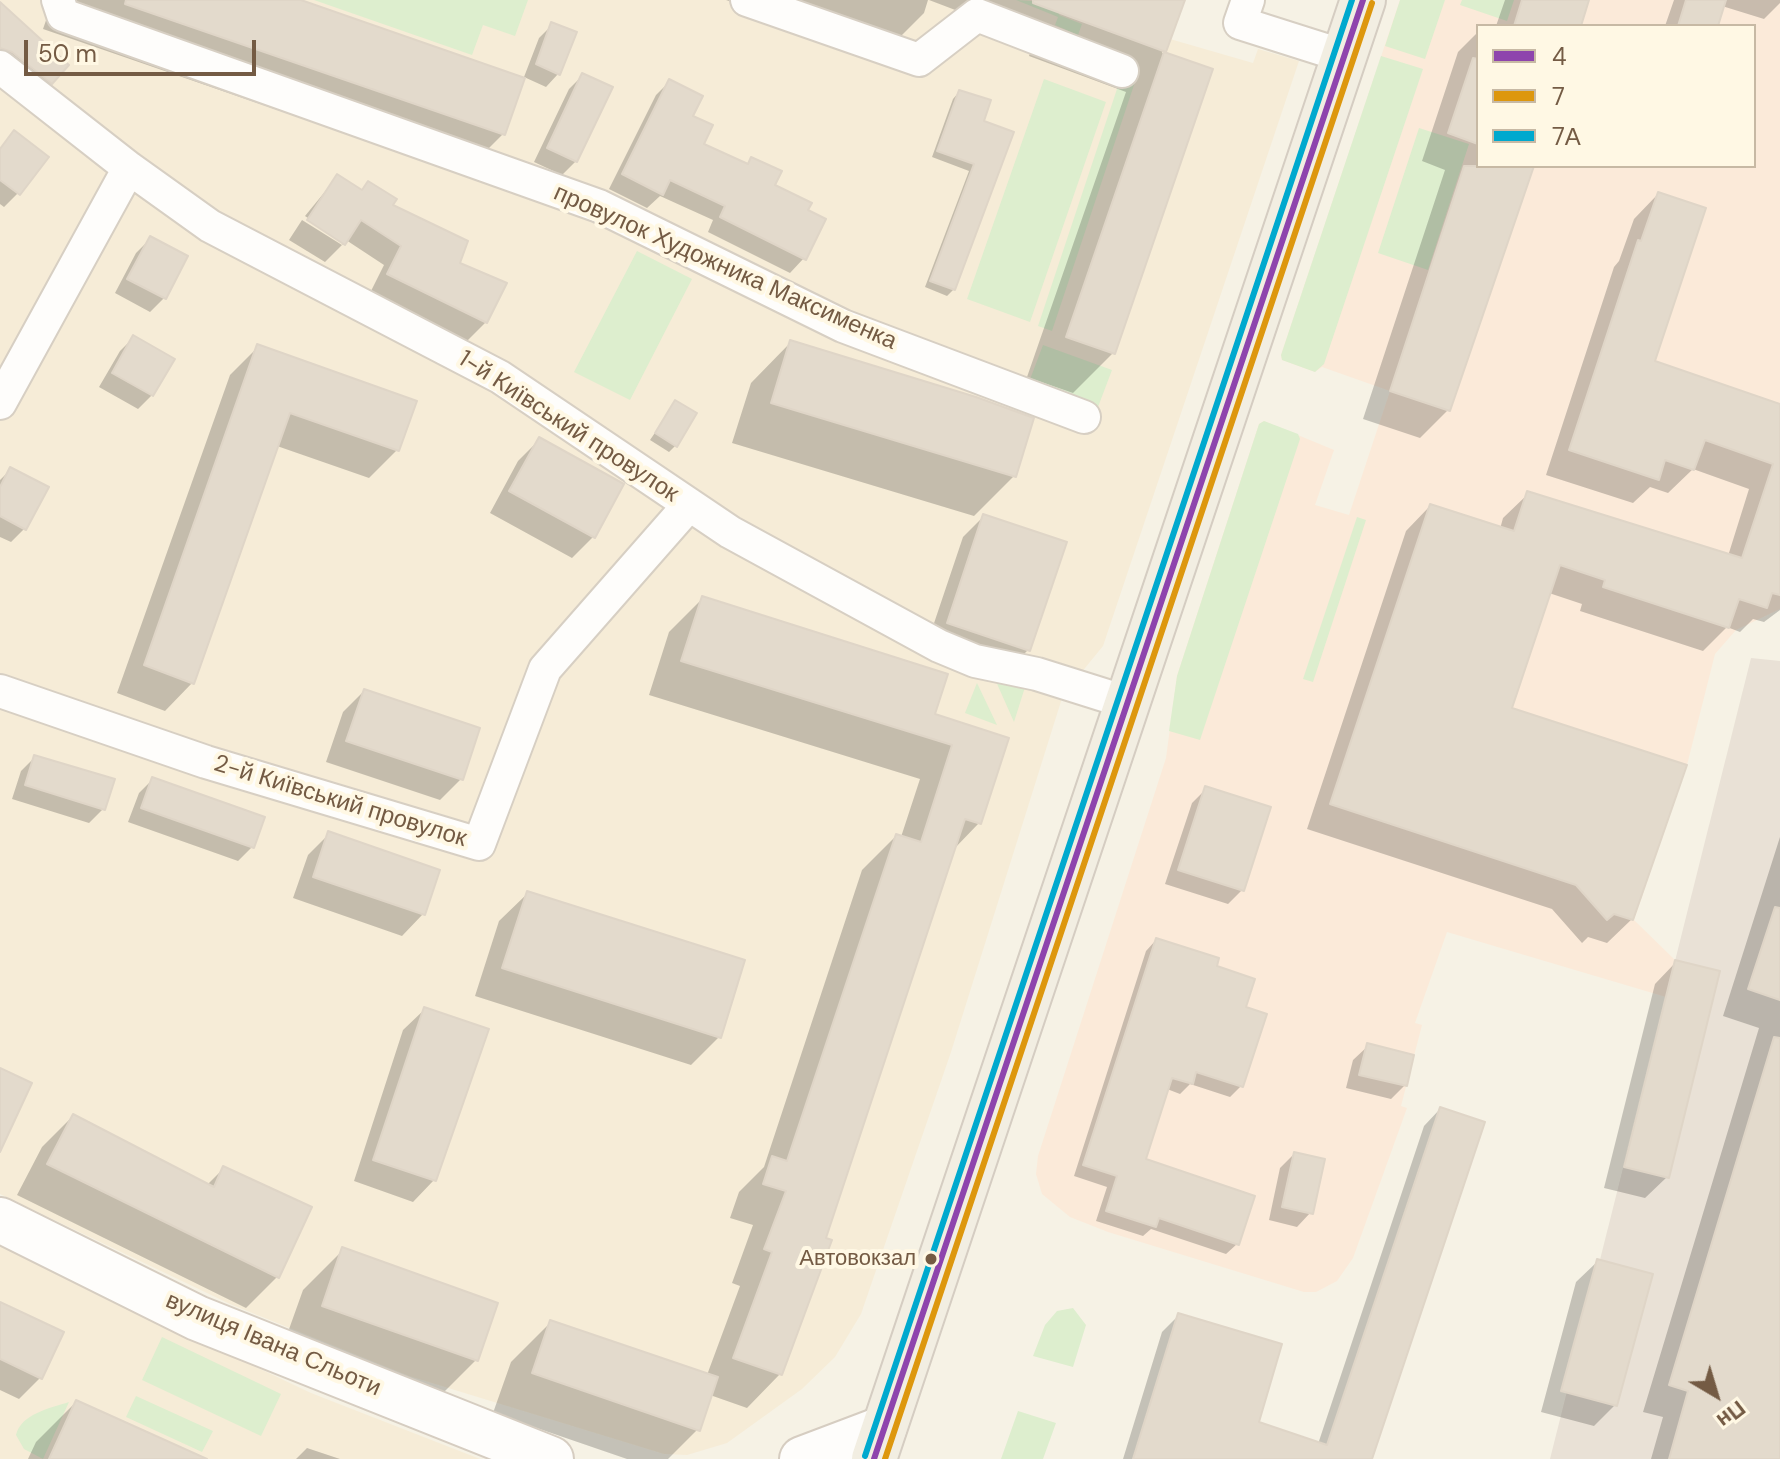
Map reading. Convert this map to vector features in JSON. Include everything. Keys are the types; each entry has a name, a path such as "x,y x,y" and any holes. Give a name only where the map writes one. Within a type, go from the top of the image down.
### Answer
{"main road":[{"path":"890,1449 1126,702 1363,0"}],"street":[{"name":"провулок Художника Максименка","path":"58,0 63,15 599,206 843,326 1084,417"},
{"path":"747,0 919,60 977,15 1122,71"},
{"path":"1248,0 1240,23 1344,56"},
{"name":"1-й Київський провулок","path":"0,67 129,168 210,226 500,377 730,532 939,646 975,661 1037,674 1126,702"},
{"path":"0,403 129,168"},
{"name":"2-й Київський провулок","path":"0,691 206,762 479,844 545,669 689,505"},
{"name":"вулиця Івана Сльоти","path":"0,1220 197,1318 551,1459"},
{"path":"802,1459 890,1449"}],"shaded area":[{"path":"0,0 1184,0 1170,39 1253,63 1258,49 1299,61 1103,646 1063,695 951,1052 861,1314 835,1357 802,1389 727,1443 687,1455 664,1454 409,1376 230,1304 0,1194"},
{"path":"1400,0 1780,0 1780,609 1736,630 1715,654 1687,765 1634,920 1675,960 1666,997 1447,932 1415,1023 1422,1025 1401,1106 1407,1108 1353,1258 1337,1281 1316,1292 1304,1292 1108,1232 1070,1217 1042,1194 1036,1174 1038,1156 1166,758 1177,676 1259,424 1264,421 1334,450 1315,505 1349,515 1390,391 1322,367 1315,372 1282,360 1281,355"},
{"path":"1751,658 1780,661 1780,1459 1550,1459"},
{"path":"0,1246 311,1393 480,1459 0,1459"}],"green space":[{"path":"314,0 528,0 515,36 483,25 472,55"},
{"path":"1016,0 1064,3 1059,15 1082,24 1078,35 1055,25 1058,17"},
{"path":"1400,0 1445,0 1425,59 1385,46"},
{"path":"1462,0 1514,0 1507,21 1460,5"},
{"path":"1381,56 1423,69 1324,364 1315,372 1282,360 1281,355"},
{"path":"1123,71 1137,76 1052,331 1038,326"},
{"path":"1044,79 1106,102 1030,322 967,299"},
{"path":"1419,128 1469,144 1428,270 1378,253"},
{"path":"637,251 692,279 630,400 574,372"},
{"path":"1043,345 1112,370 1098,407 1029,382"},
{"path":"1264,421 1298,434 1300,439 1200,740 1169,731 1177,676 1259,424"},
{"path":"1357,517 1366,520 1313,682 1303,679"},
{"path":"994,677 1026,684 1014,722"},
{"path":"977,683 997,725 965,713"},
{"path":"1073,1308 1086,1325 1073,1367 1033,1356 1045,1325 1057,1311"},
{"path":"162,1337 281,1394 261,1436 142,1380"},
{"path":"136,1396 213,1431 202,1452 126,1417"},
{"path":"69,1402 43,1459 24,1449 16,1435 24,1422 37,1413"},
{"path":"1018,1411 1056,1423 1043,1459 1001,1459"}],"building":[{"path":"126,0 301,0 525,78 505,135 125,4"},
{"path":"1033,0 1185,0 1166,52 1033,3"},
{"path":"1522,0 1589,0 1582,24 1515,24"},
{"path":"1686,0 1726,0 1719,24 1679,24"},
{"path":"0,2 69,65 52,84 12,52 0,48"},
{"path":"551,22 577,32 560,75 536,64"},
{"path":"1164,52 1213,69 1115,354 1066,337"},
{"path":"1473,58 1476,59 1476,143 1448,133"},
{"path":"582,73 613,87 577,162 547,148"},
{"path":"669,79 703,96 693,116 713,125 704,144 748,164 751,157 782,171 775,185 812,203 808,210 826,219 806,260 720,217 725,206 670,180 663,195 622,174"},
{"path":"959,90 991,100 984,121 1014,132 955,290 930,281 974,164 937,151"},
{"path":"14,130 49,157 20,195 0,180 0,149"},
{"path":"1464,166 1533,168 1450,411 1390,391"},
{"path":"337,174 362,190 368,181 397,199 393,205 468,241 460,263 507,283 487,323 387,274 401,246 361,220 345,245 307,220"},
{"path":"1658,192 1706,208 1655,361 1780,404 1780,595 1772,593 1767,608 1739,599 1729,628 1603,587 1605,580 1560,565 1512,708 1687,765 1633,920 1614,914 1607,920 1576,885 1330,804 1430,504 1514,531 1527,491 1742,558 1773,464 1705,440 1694,470 1665,460 1659,480 1569,450 1638,240 1641,241"},
{"path":"150,236 188,256 166,299 127,279"},
{"path":"133,335 175,359 153,396 112,373"},
{"path":"790,340 1034,418 1016,477 771,403"},
{"path":"257,344 417,401 399,451 290,413 194,684 144,665"},
{"path":"675,400 697,413 677,447 655,433"},
{"path":"539,437 624,484 595,538 509,491"},
{"path":"10,467 49,487 26,530 0,516 0,487"},
{"path":"983,514 1067,542 1030,651 947,623"},
{"path":"702,596 948,674 935,714 1009,738 981,824 965,819 826,1238 832,1240 782,1375 733,1358 772,1252 764,1249 786,1191 763,1184 772,1156 787,1161 896,834 921,842 952,745 681,661"},
{"path":"364,689 480,728 463,780 346,741"},
{"path":"34,755 115,779 105,810 25,785"},
{"path":"152,777 265,817 254,848 141,808"},
{"path":"1205,786 1271,807 1244,891 1178,870"},
{"path":"328,831 440,870 425,915 313,877"},
{"path":"527,891 745,960 721,1038 502,968"},
{"path":"1775,907 1780,908 1780,1000 1748,989"},
{"path":"1156,938 1219,958 1217,966 1255,979 1246,1007 1267,1014 1243,1087 1196,1072 1193,1084 1172,1078 1146,1159 1255,1196 1239,1245 1159,1218 1156,1227 1106,1211 1117,1176 1083,1165"},
{"path":"1675,960 1720,971 1669,1178 1624,1167"},
{"path":"424,1007 489,1029 436,1181 373,1160"},
{"path":"1774,1037 1780,1038 1780,1459 1669,1459 1688,1391 1669,1385"},
{"path":"1367,1043 1414,1055 1407,1086 1359,1075"},
{"path":"0,1068 32,1083 0,1152"},
{"path":"1440,1107 1485,1122 1372,1459 1133,1459 1178,1313 1282,1344 1259,1422 1327,1445"},
{"path":"73,1114 214,1187 223,1166 312,1207 279,1278 47,1164"},
{"path":"1294,1152 1325,1159 1313,1214 1282,1207"},
{"path":"342,1247 498,1303 478,1361 322,1306"},
{"path":"1597,1259 1653,1274 1617,1406 1561,1391"},
{"path":"0,1302 64,1332 42,1379 0,1359"},
{"path":"550,1320 718,1377 700,1431 532,1373"},
{"path":"76,1400 207,1459 49,1459"}],"transit line":[{"name":"7А","path":"865,1456 1352,0"},
{"name":"4","path":"874,1459 1363,0"},
{"name":"7","path":"885,1459 1372,3"}],"place":[{"name":"Автовокзал","path":"931,1259"}]}
